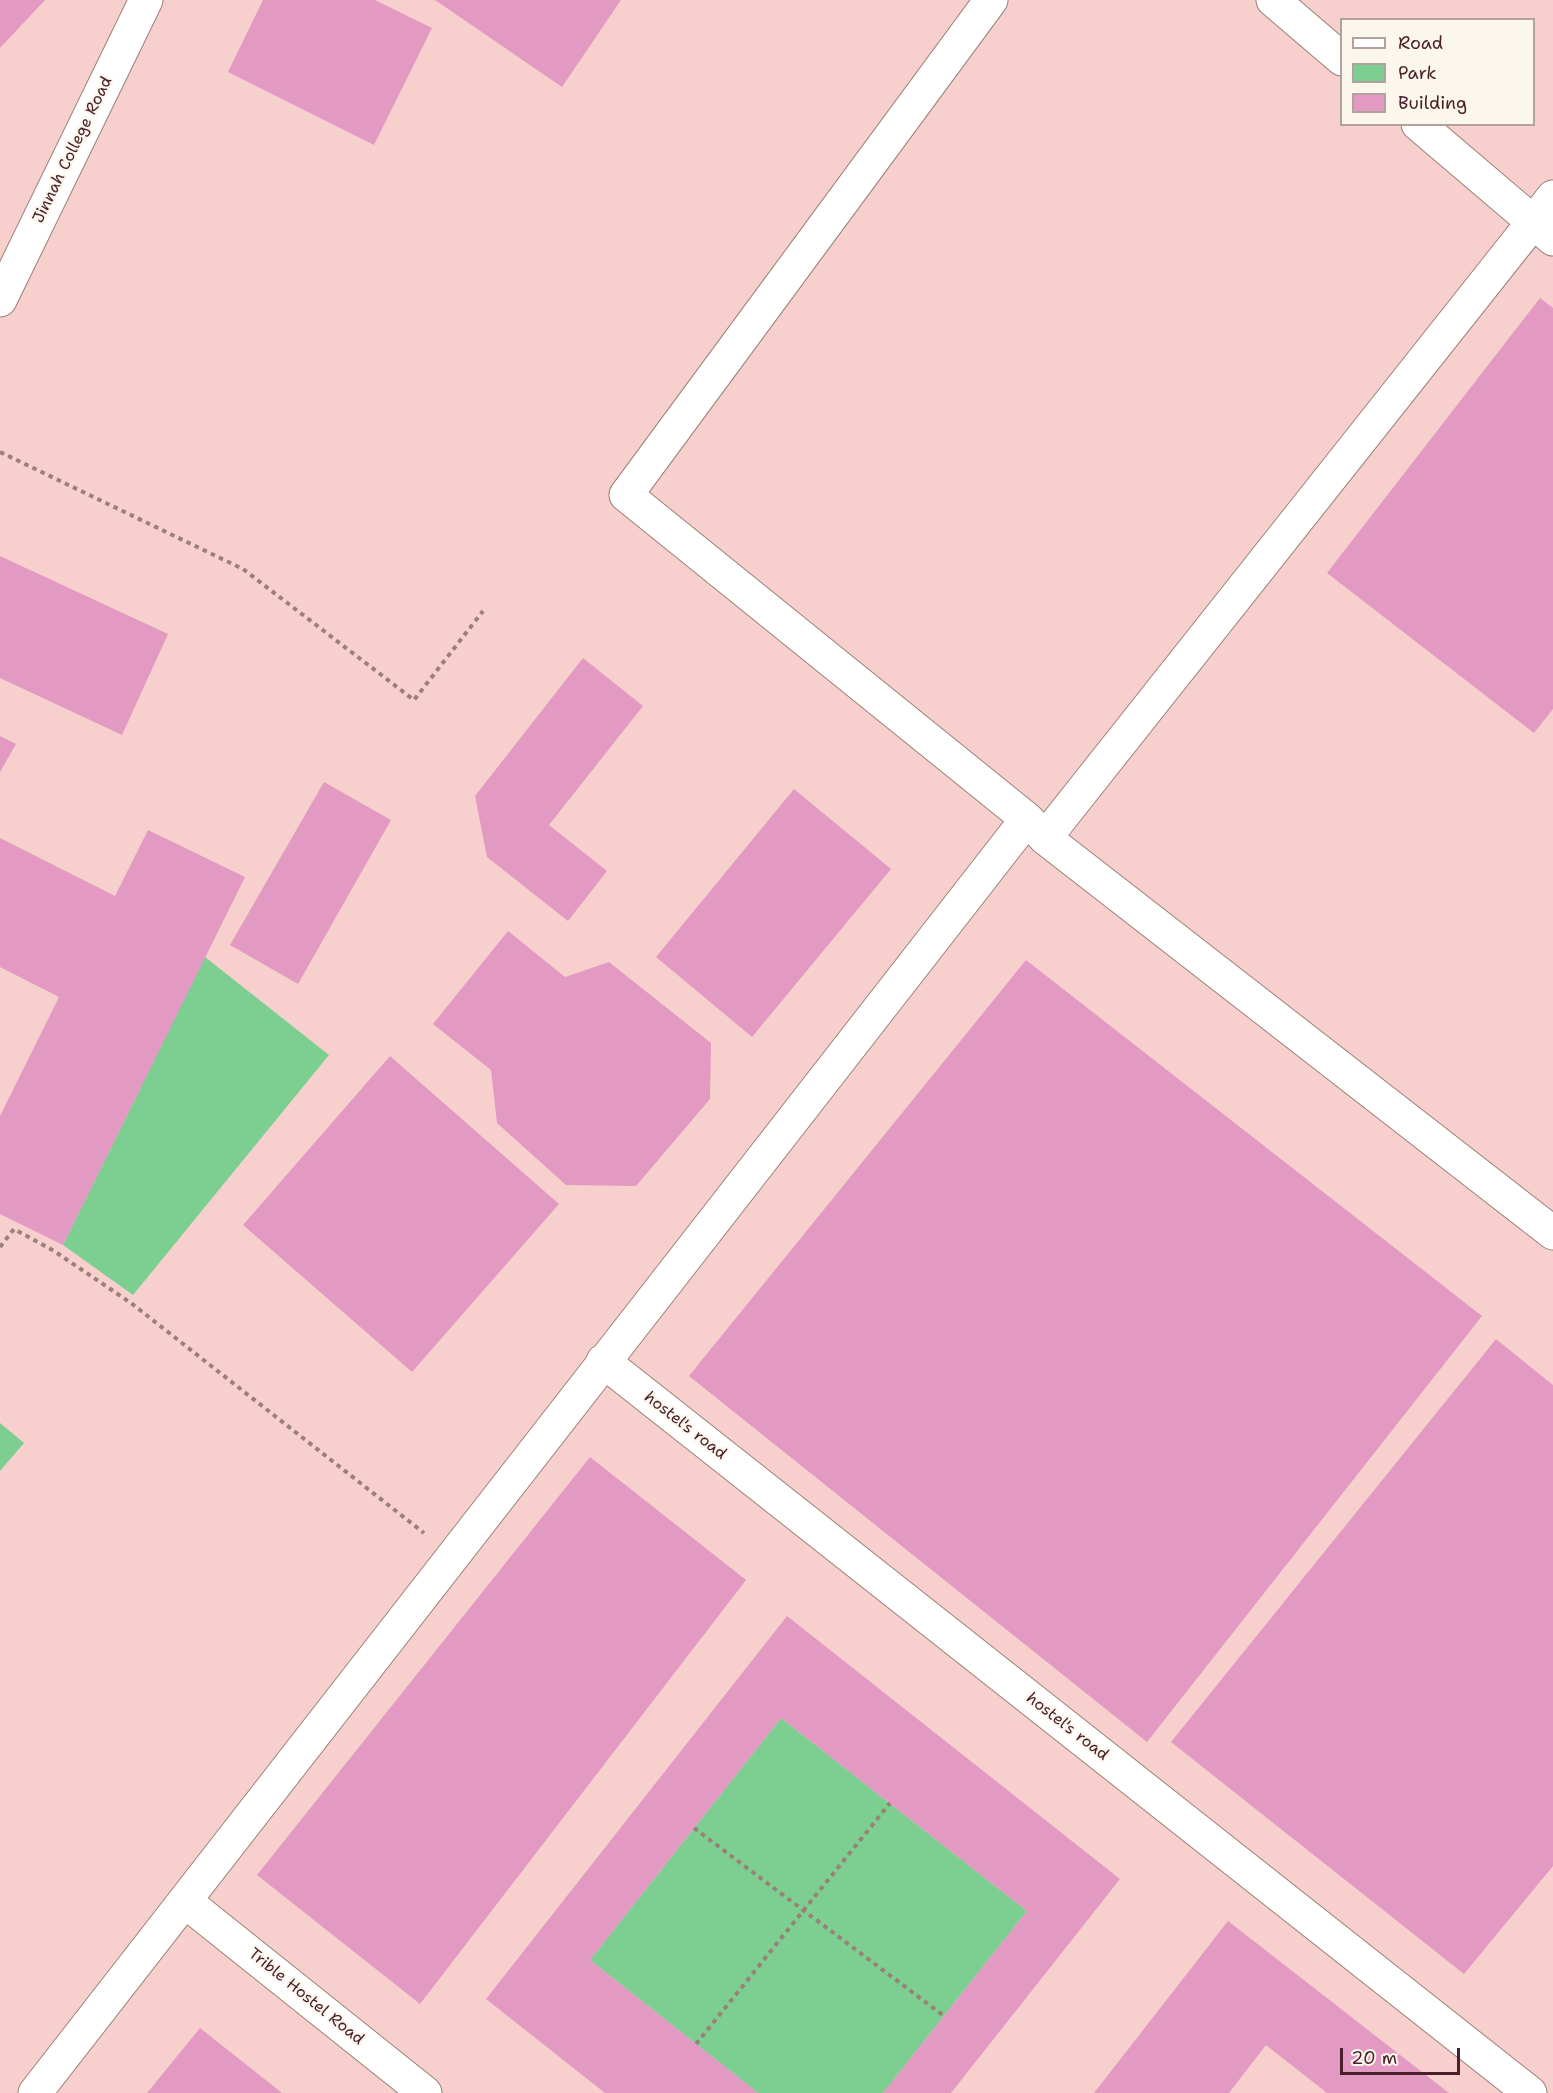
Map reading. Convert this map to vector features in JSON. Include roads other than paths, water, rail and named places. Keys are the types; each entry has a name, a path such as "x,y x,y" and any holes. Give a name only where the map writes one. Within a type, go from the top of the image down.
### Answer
{"street":[{"name":"Jinnah College Road","path":"0,300 146,0"},
{"path":"991,0 626,495 1036,829 1553,1233"},
{"path":"1273,0 1340,58"},
{"path":"1420,126 1543,231"},
{"path":"35,2093 186,1902 603,1361 1036,829 1543,231 1553,197"},
{"name":"hostel's road","path":"603,1361 1530,2093"},
{"name":"Trible Hostel Road","path":"186,1902 425,2093"}]}
